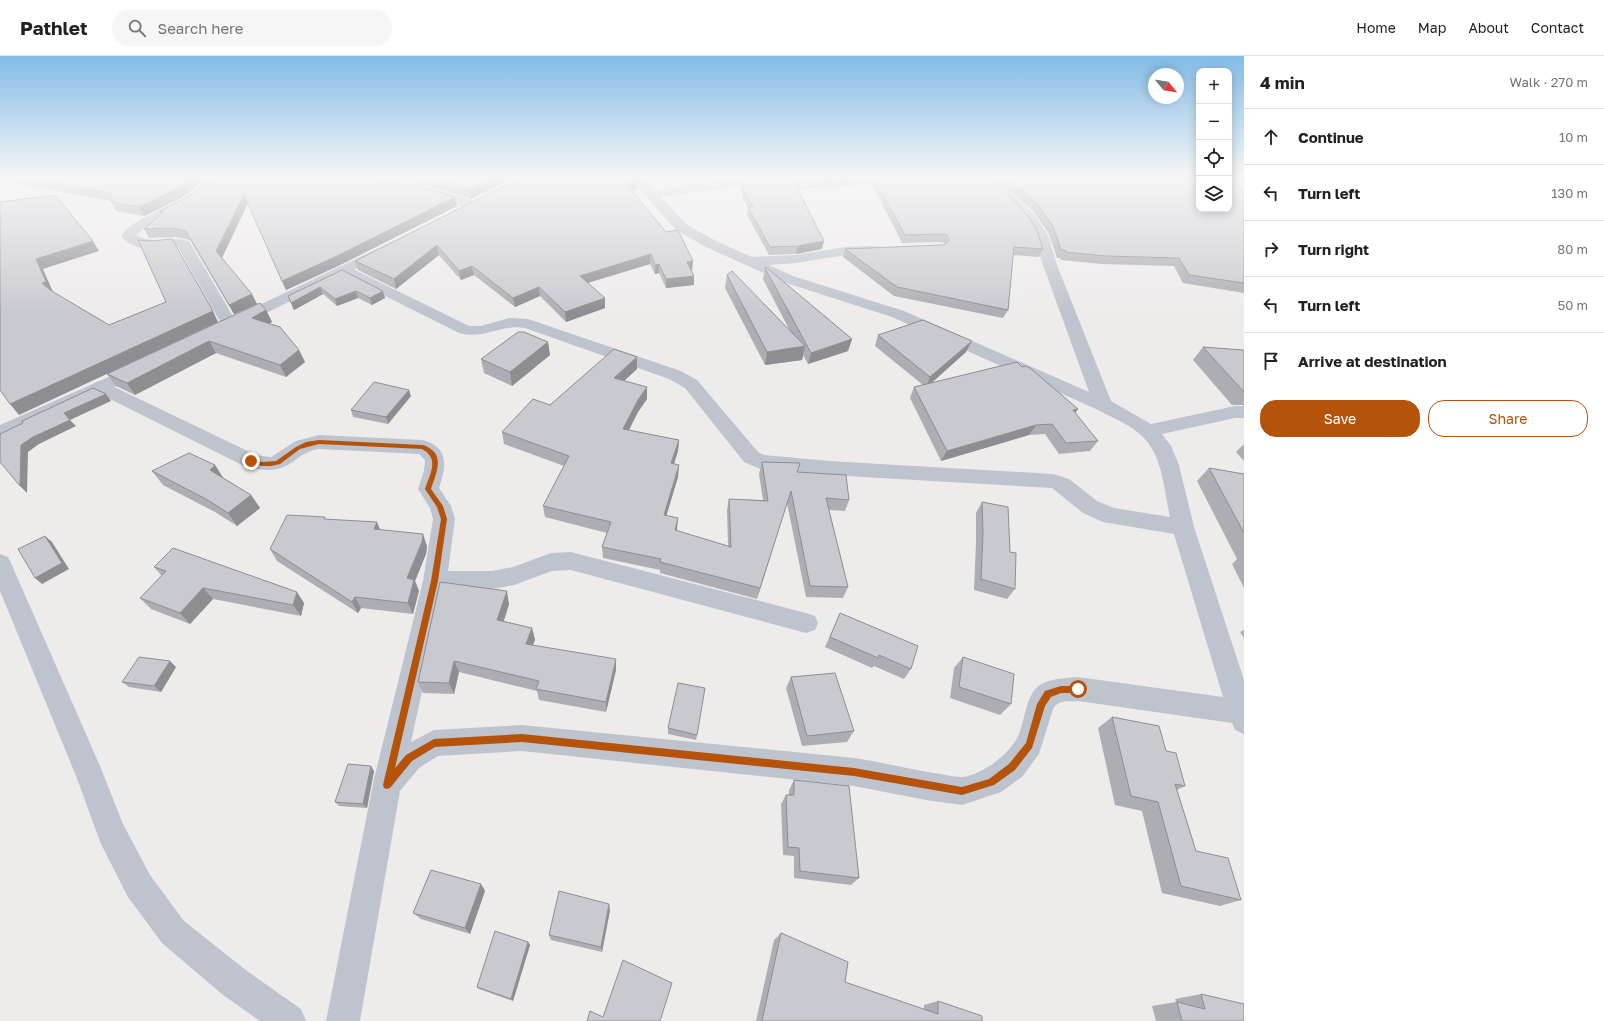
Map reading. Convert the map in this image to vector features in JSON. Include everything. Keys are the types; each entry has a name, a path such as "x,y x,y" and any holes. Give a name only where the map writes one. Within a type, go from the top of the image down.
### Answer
{"street":[{"path":"145,223 129,234 129,237 134,241 152,245 179,242 184,244 230,325"},
{"path":"387,785 409,758 434,743 522,738 854,772 962,791 991,782 1012,767 1029,745 1041,704 1048,694 1061,690 1078,689 1242,717 1183,527 1169,465 1161,446 1148,431 1128,418 1103,405 898,314 788,279 711,244 681,227 677,223"},
{"path":"1033,223 1041,235 1050,265 1103,405"},
{"path":"215,332 344,270 394,244"},
{"path":"751,262 796,259 846,251 892,249"},
{"path":"344,270 465,330 474,332 486,330 506,323 517,322 528,324 676,375 691,384 751,457 760,462 829,468 1053,481 1062,484 1090,507 1111,516 1183,527"},
{"path":"0,433 150,363"},
{"path":"100,387 251,461 262,464 278,462 298,448 319,442 423,447 431,451 435,458 436,466 428,489 440,506 444,519 435,581 387,785 343,1021"},
{"path":"1148,431 1235,412 1244,412"},
{"path":"435,581 492,580 514,576 551,562 571,561 806,623"},
{"path":"0,563 90,776 112,833 139,886 173,932 236,983 289,1021"}],"building":[{"path":"0,223 78,223 93,241 36,259 46,282 42,283 50,290 109,325 166,302 138,240 150,241 172,239 213,311 10,404 0,390"},
{"path":"151,223 230,223 216,251 252,294 229,305 186,231 171,228 144,229"},
{"path":"256,223 403,223 335,257 282,281"},
{"path":"430,223 659,223 666,232 678,230 693,261 687,262 694,276 666,279 659,264 655,265 651,254 580,276 605,298 565,312 539,287 513,298 472,266 459,271 437,245 394,279 355,261"},
{"path":"757,223 815,223 824,241 798,246 770,247"},
{"path":"898,223 1032,223 1036,228 1043,249 1014,247 1008,310 897,287 845,249 941,245 946,244 949,240 947,235 941,234 905,235"},
{"path":"1051,223 1244,223 1244,283 1189,275 1179,258 1106,256 1065,252 1065,250 1061,250"},
{"path":"766,267 852,339 811,353 765,268"},
{"path":"342,270 383,291 370,298 356,291 335,299 320,287 291,303 288,296"},
{"path":"732,271 805,346 767,352 727,275"},
{"path":"260,303 266,310 252,318 280,327 299,350 280,365 209,341 127,383 107,374"},
{"path":"923,320 972,341 930,377 878,335"},
{"path":"518,332 524,332 548,342 510,372 481,359"},
{"path":"1203,347 1244,351 1244,392"},
{"path":"614,349 637,357 614,378 647,387 638,400 623,429 679,440 671,463 679,465 664,515 678,518 675,530 731,547 729,499 768,501 762,462 800,463 797,472 846,475 849,500 826,498 848,587 810,586 791,491 760,588 660,562 661,559 602,547 611,522 543,506 569,456 502,432 533,399 550,405"},
{"path":"1017,362 1022,367 1026,366 1030,368 1078,409 1073,410 1098,441 1066,443 1052,424 1036,425 947,451 914,387"},
{"path":"374,382 409,390 386,417 351,410"},
{"path":"93,388 106,394 64,413 70,420 33,437 21,445 20,486 0,462 0,434 23,423 22,421"},
{"path":"189,453 215,465 210,470 251,495 228,513 206,499 152,471"},
{"path":"1209,468 1244,474 1244,533"},
{"path":"982,502 1008,507 1010,552 1016,553 1015,589 981,579 983,532"},
{"path":"287,515 377,522 374,529 423,534 422,542 407,578 414,580 408,603 355,597 352,602 270,549"},
{"path":"45,536 62,563 35,578 18,549"},
{"path":"173,548 297,592 293,605 203,588 180,613 140,598 166,571 154,567"},
{"path":"440,582 507,591 497,620 532,628 526,644 616,659 606,702 536,689 539,681 454,661 449,683 418,682"},
{"path":"840,613 918,646 911,669 879,655 878,658 830,637"},
{"path":"139,657 170,661 154,686 122,682"},
{"path":"963,657 1014,674 1011,704 959,687"},
{"path":"835,673 854,731 807,736 791,677"},
{"path":"678,683 705,688 697,735 668,728"},
{"path":"1112,717 1159,726 1166,751 1176,753 1185,786 1175,784 1196,851 1228,858 1241,900 1181,886 1158,802 1131,796"},
{"path":"348,764 371,766 363,804 335,802"},
{"path":"794,780 849,786 859,878 800,871 799,848 788,847 786,795 794,795"},
{"path":"431,870 481,884 465,928 413,913"},
{"path":"559,891 609,904 601,947 549,935"},
{"path":"495,931 528,942 511,999 477,987"},
{"path":"781,933 848,962 845,982 938,1014 938,1001 982,1016 982,1021 762,1021"},
{"path":"623,960 672,983 660,1021 587,1021 590,1011 603,1017"},
{"path":"1201,994 1244,1004 1244,1021 1182,1021 1177,1002 1205,1009"}],"route":[{"path":"251,461 262,464 271,464 285,458 298,448 319,442 423,447 431,451 435,458 436,466 428,489 440,506 444,519 435,581 387,785 409,758 434,743 522,738 854,772 926,786 962,791 991,782 1012,767 1029,745 1041,704 1048,694 1061,690 1078,689"}]}
